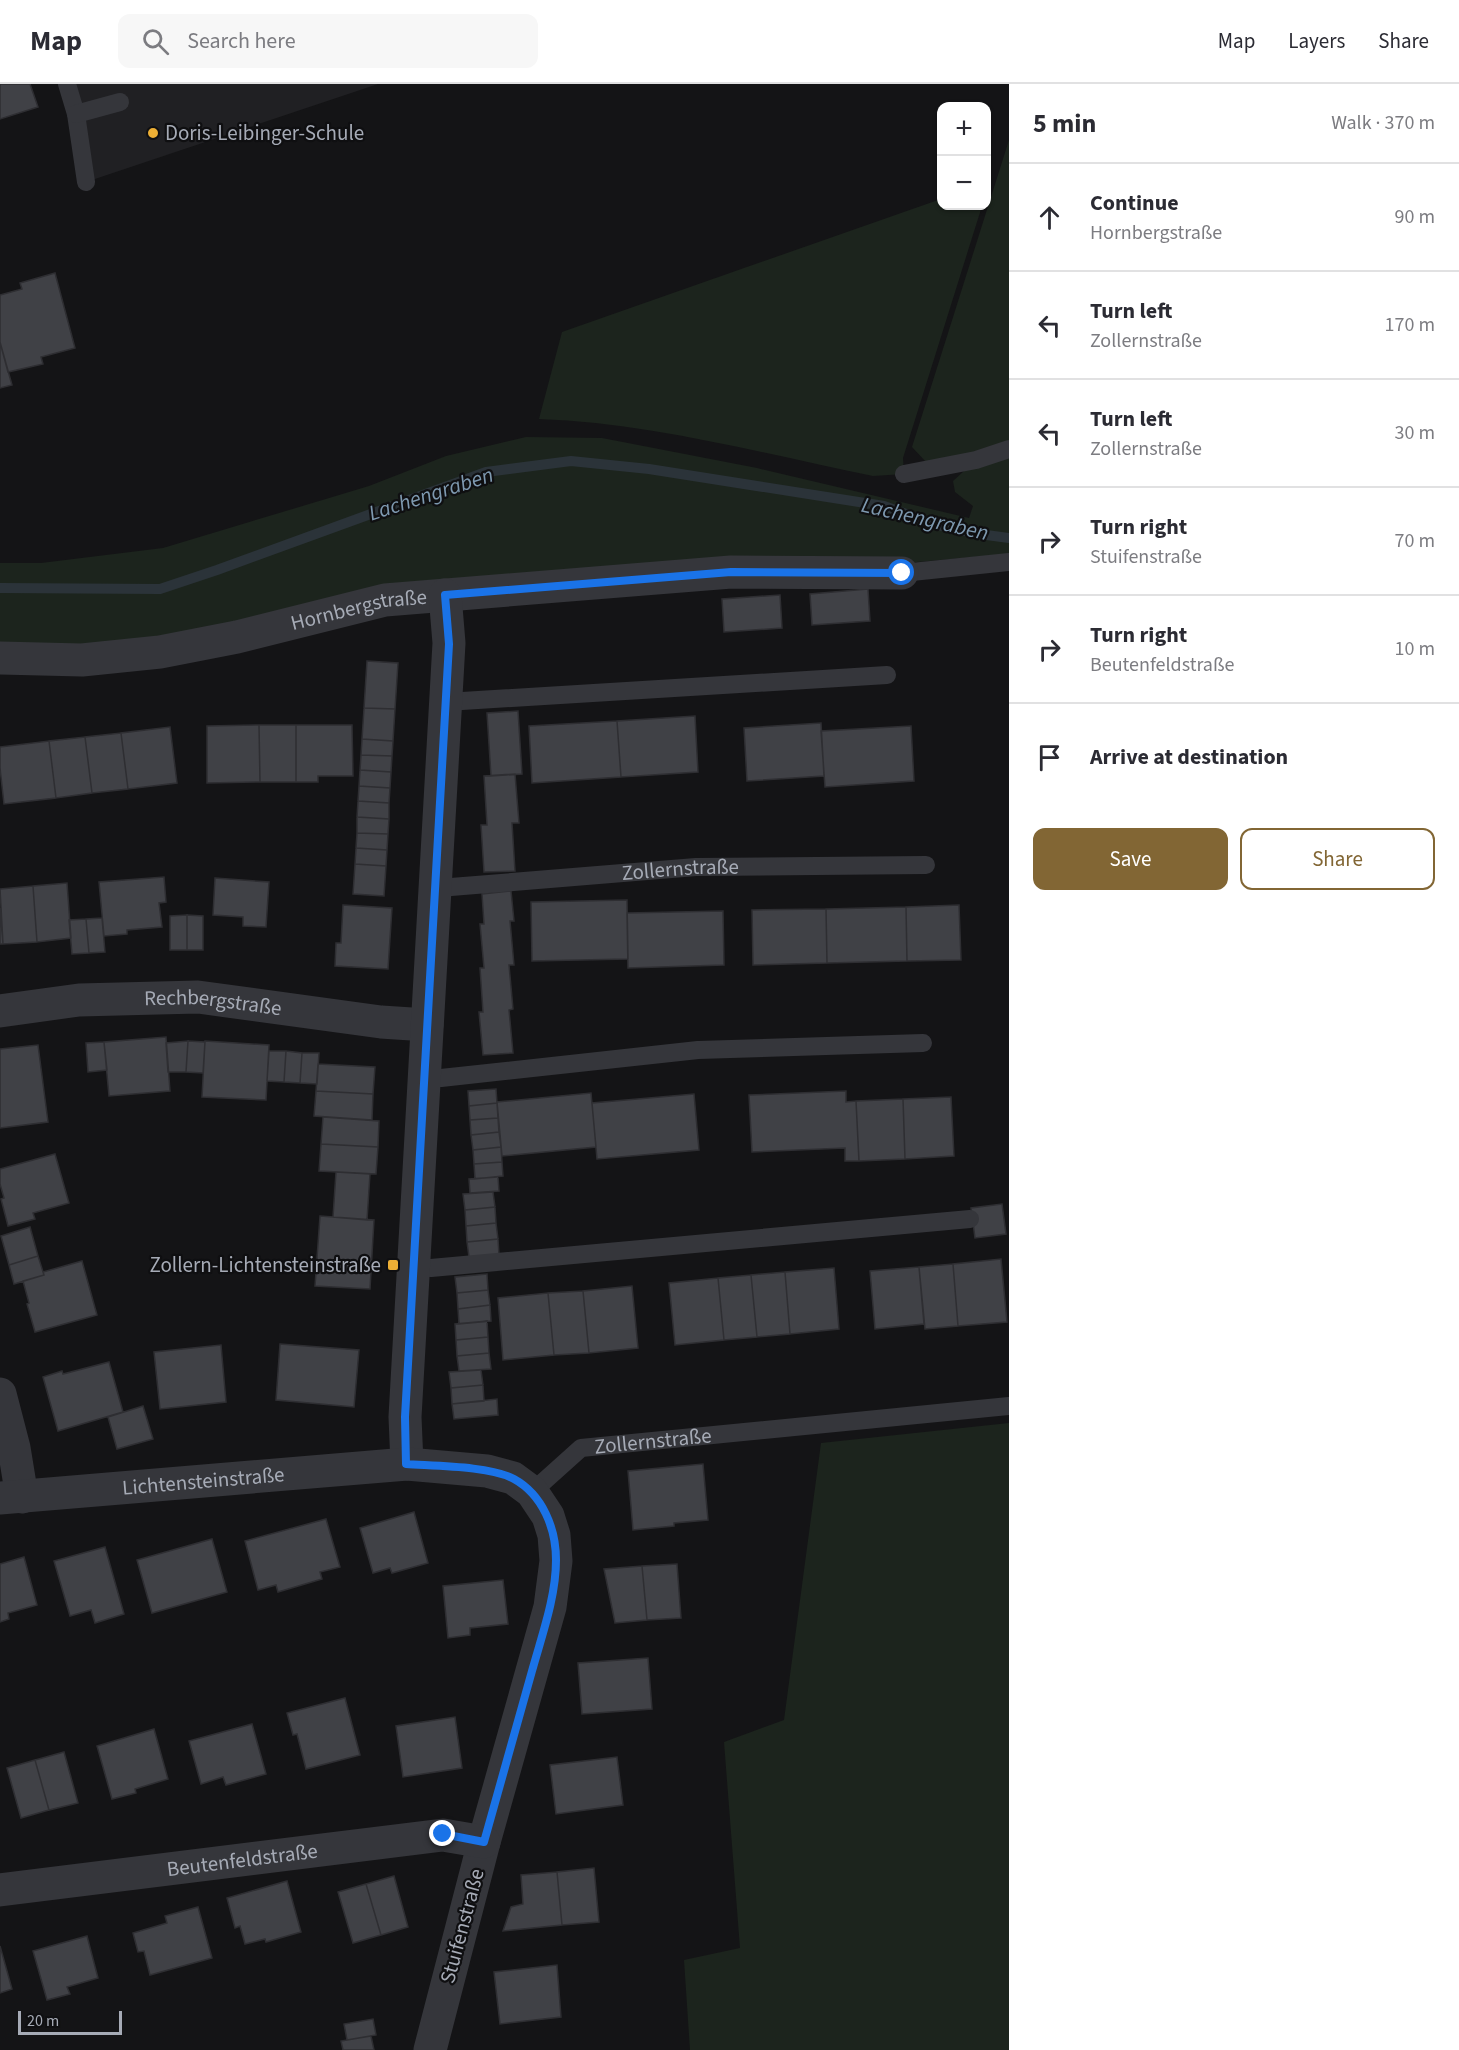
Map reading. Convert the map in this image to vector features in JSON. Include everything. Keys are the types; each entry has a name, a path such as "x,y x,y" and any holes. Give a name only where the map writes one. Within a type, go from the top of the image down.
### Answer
{"street":[{"name":"Hornbergstraße","path":"0,658 81,660 160,652 237,637 377,601 731,572 902,573"},
{"path":"445,595 449,644 405,1417 406,1464 487,1471 513,1478 532,1492"},
{"name":"Rechbergstraße","path":"0,1011 79,1000 198,997 381,1022 427,1025"},
{"path":"0,1394 14,1448 11,1498"},
{"name":"Lichtensteinstraße","path":"11,1498 406,1464"},
{"name":"Stuifenstraße","path":"430,2050 484,1842 550,1606 556,1561 554,1535 548,1516 532,1492"},
{"name":"Beutenfeldstraße","path":"0,1890 443,1834 484,1842"}],"lane":[{"path":"67,84 76,114 86,182"},
{"path":"76,114 120,102"},
{"path":"904,474 976,460 1009,449"},
{"name":"Hornbergstraße","path":"902,573 1009,562"},
{"path":"446,702 887,675"},
{"name":"Zollernstraße","path":"435,886 452,887 696,867 926,866"},
{"path":"424,1078 698,1050 923,1043"},
{"path":"413,1267 431,1268 970,1219"},
{"name":"Zollernstraße","path":"532,1492 581,1448 1009,1406"}],"shaded area":[{"name":"Doris-Leibinger-Schule","path":"63,84 378,84 86,182"},
{"path":"1009,140 1009,554 263,619 116,643 0,647 0,563 41,563 163,548 369,486 446,456 526,437 602,438 757,468 969,518 973,506 955,492 953,481 975,461 927,463 912,447 987,210 991,210 991,197"},
{"path":"937,200 937,210 981,210 903,458 904,474 873,476 666,433 624,426 539,419 562,332"},
{"path":"1009,1423 1009,2050 690,2050 684,1960 740,1948 724,1742 784,1720 821,1443"}],"building":[{"path":"0,84 30,84 38,107 0,119"},
{"path":"55,273 75,348 41,357 43,364 8,372 0,342 0,295 22,289 20,283"},
{"path":"0,342 12,385 0,388"},
{"path":"868,589 870,621 812,625 810,594"},
{"path":"780,595 782,628 724,632 722,599"},
{"path":"367,661 398,663 395,709 364,708"},
{"path":"364,708 395,709 393,741 362,739"},
{"path":"518,711 522,774 491,776 487,713"},
{"path":"695,716 698,772 621,777 617,721"},
{"path":"617,721 621,777 532,783 529,726"},
{"path":"821,723 824,776 747,781 744,728"},
{"path":"259,725 260,782 207,783 207,726"},
{"path":"259,725 296,725 296,782 260,782"},
{"path":"296,725 352,725 353,776 318,776 318,782 296,782"},
{"path":"911,726 914,781 825,787 821,731"},
{"path":"170,727 177,783 128,789 121,733"},
{"path":"121,733 128,789 92,793 85,737"},
{"path":"85,737 92,793 56,798 49,741"},
{"path":"362,739 393,741 392,756 361,755"},
{"path":"49,741 56,798 4,804 0,747"},
{"path":"361,755 392,756 391,772 360,770"},
{"path":"360,770 391,772 390,788 359,786"},
{"path":"515,774 519,823 512,823 515,871 484,872 481,825 487,825 484,776"},
{"path":"359,786 390,788 389,803 358,801"},
{"path":"358,801 389,803 389,819 357,817"},
{"path":"357,817 389,819 388,834 357,833"},
{"path":"357,833 388,834 387,850 356,848"},
{"path":"356,848 387,850 386,866 355,864"},
{"path":"355,864 386,866 384,896 353,894"},
{"path":"164,877 166,902 159,903 162,927 127,930 127,934 104,936 99,882"},
{"path":"215,878 269,882 266,927 243,926 243,917 213,915"},
{"path":"67,883 71,938 37,942 33,886"},
{"path":"33,886 37,942 3,944 0,889"},
{"path":"511,891 514,921 510,921 514,965 509,965 513,1009 509,1010 513,1053 483,1055 479,1012 483,1012 480,968 484,968 480,924 484,924 482,894"},
{"path":"627,900 628,959 532,961 531,902"},
{"path":"343,905 392,908 388,969 335,966 336,943 341,943"},
{"path":"959,905 961,960 907,961 906,907"},
{"path":"906,907 907,961 827,963 826,909"},
{"path":"0,908 3,944 0,944"},
{"path":"826,909 827,963 753,965 752,910"},
{"path":"723,911 724,965 628,968 627,913"},
{"path":"187,915 187,950 170,950 170,916"},
{"path":"187,915 203,916 203,950 187,950"},
{"path":"102,918 105,952 89,953 86,919"},
{"path":"86,919 89,953 72,954 69,920"},
{"path":"166,1037 170,1091 109,1096 104,1042"},
{"path":"188,1041 186,1072 168,1072 166,1043"},
{"path":"188,1041 205,1042 203,1073 186,1072"},
{"path":"205,1041 269,1045 266,1100 202,1097"},
{"path":"104,1042 107,1070 88,1072 86,1043"},
{"path":"38,1045 48,1122 0,1128 0,1049"},
{"path":"269,1051 286,1051 284,1082 267,1081"},
{"path":"286,1051 302,1053 300,1083 284,1082"},
{"path":"302,1053 319,1053 317,1084 300,1083"},
{"path":"318,1064 375,1067 373,1094 316,1091"},
{"path":"496,1089 497,1103 469,1106 468,1091"},
{"path":"316,1091 373,1094 372,1120 314,1116"},
{"path":"846,1091 846,1102 856,1101 859,1161 845,1161 845,1148 752,1152 749,1095"},
{"path":"591,1093 596,1147 502,1156 497,1102"},
{"path":"694,1094 699,1150 597,1159 592,1103"},
{"path":"951,1097 954,1156 905,1159 903,1099"},
{"path":"903,1099 905,1159 859,1161 856,1101"},
{"path":"497,1103 498,1118 470,1120 469,1106"},
{"path":"323,1117 379,1121 378,1147 321,1144"},
{"path":"498,1118 499,1132 471,1135 470,1120"},
{"path":"499,1132 501,1147 473,1150 471,1135"},
{"path":"321,1144 378,1147 376,1174 319,1171"},
{"path":"501,1147 502,1162 474,1164 473,1150"},
{"path":"55,1154 69,1203 33,1213 35,1219 8,1226 1,1199 4,1198 0,1184 0,1169"},
{"path":"502,1162 503,1176 475,1179 474,1164"},
{"path":"336,1172 370,1174 367,1220 333,1217"},
{"path":"498,1177 499,1191 470,1193 469,1179"},
{"path":"493,1192 495,1207 465,1210 463,1194"},
{"path":"1002,1204 1006,1234 975,1238 971,1208"},
{"path":"495,1207 496,1223 466,1226 465,1210"},
{"path":"320,1216 374,1220 370,1289 315,1286"},
{"path":"496,1223 498,1239 467,1242 466,1226"},
{"path":"30,1227 38,1256 9,1265 1,1236"},
{"path":"498,1239 499,1255 469,1257 467,1242"},
{"path":"38,1256 44,1275 14,1284 9,1265"},
{"path":"1001,1259 1007,1322 958,1326 953,1264"},
{"path":"82,1261 97,1315 35,1332 23,1281 44,1275 43,1272"},
{"path":"953,1264 958,1326 925,1329 919,1267"},
{"path":"919,1267 924,1324 875,1329 870,1271"},
{"path":"834,1268 839,1329 790,1334 785,1272"},
{"path":"785,1272 790,1334 757,1337 751,1275"},
{"path":"487,1274 488,1290 457,1293 455,1277"},
{"path":"751,1275 757,1337 724,1340 718,1278"},
{"path":"718,1278 724,1340 675,1345 669,1283"},
{"path":"632,1286 638,1348 589,1353 583,1291"},
{"path":"488,1290 490,1305 458,1309 457,1293"},
{"path":"583,1291 589,1353 554,1355 548,1293"},
{"path":"548,1293 554,1355 503,1360 498,1298"},
{"path":"490,1305 491,1321 459,1324 458,1309"},
{"path":"487,1321 488,1337 456,1340 455,1324"},
{"path":"488,1337 489,1353 457,1356 456,1340"},
{"path":"280,1344 359,1350 354,1407 276,1400"},
{"path":"221,1345 226,1402 160,1409 154,1352"},
{"path":"489,1353 491,1369 459,1371 457,1356"},
{"path":"109,1362 123,1412 58,1431 43,1377"},
{"path":"481,1370 483,1385 451,1388 449,1372"},
{"path":"483,1385 484,1401 452,1404 451,1388"},
{"path":"497,1399 498,1415 454,1419 452,1404"},
{"path":"143,1406 153,1439 117,1449 108,1417"},
{"path":"703,1464 708,1520 633,1530 628,1471"},
{"path":"414,1512 428,1563 392,1573 390,1568 373,1573 360,1528"},
{"path":"326,1519 340,1567 320,1572 322,1579 278,1592 276,1585 258,1590 245,1541"},
{"path":"212,1539 227,1592 152,1613 137,1560"},
{"path":"105,1547 124,1614 95,1623 91,1610 70,1616 54,1561"},
{"path":"24,1557 37,1605 8,1613 9,1619 0,1622 0,1564"},
{"path":"677,1564 681,1618 647,1620 642,1566"},
{"path":"642,1566 647,1620 615,1623 604,1569"},
{"path":"503,1580 508,1624 470,1628 470,1635 448,1638 443,1586"},
{"path":"648,1658 652,1709 582,1714 578,1663"},
{"path":"345,1698 360,1755 306,1769 297,1734 293,1735 287,1713"},
{"path":"455,1717 462,1768 403,1777 396,1726"},
{"path":"252,1724 266,1774 226,1785 223,1777 201,1784 189,1741"},
{"path":"154,1729 168,1779 135,1789 136,1793 112,1799 97,1746"},
{"path":"64,1752 78,1803 49,1810 35,1760"},
{"path":"617,1757 623,1805 556,1814 550,1765"},
{"path":"35,1760 49,1810 21,1818 7,1768"},
{"path":"594,1868 599,1922 562,1925 557,1872"},
{"path":"557,1872 562,1925 503,1931 511,1907 523,1904 521,1875"},
{"path":"394,1876 408,1927 381,1935 366,1884"},
{"path":"287,1881 301,1932 266,1942 265,1939 245,1944 240,1926 235,1928 227,1898"},
{"path":"366,1884 381,1935 353,1943 338,1892"},
{"path":"198,1907 212,1958 150,1975 144,1951 138,1952 133,1933 167,1923 165,1916"},
{"path":"87,1936 98,1978 67,1987 70,1994 47,2000 33,1951"},
{"path":"0,1946 12,1989 0,1993"},
{"path":"557,1965 561,2017 500,2024 494,1972"},
{"path":"373,2019 376,2035 347,2040 344,2024"},
{"path":"371,2036 374,2050 343,2050 341,2041"}],"waterway":[{"name":"Lachengraben","path":"0,588 160,589 486,472 571,461 649,469 884,506 934,524 1009,538"}],"place":[{"name":"Doris-Leibinger-Schule","path":"153,133"},
{"name":"Zollern-Lichtensteinstraße","path":"393,1265"}],"route":[{"path":"443,1834 484,1842 550,1606 556,1561 554,1535 548,1516 532,1492 513,1478 487,1471 406,1464 405,1417 449,644 445,595 731,572 902,573"}]}
